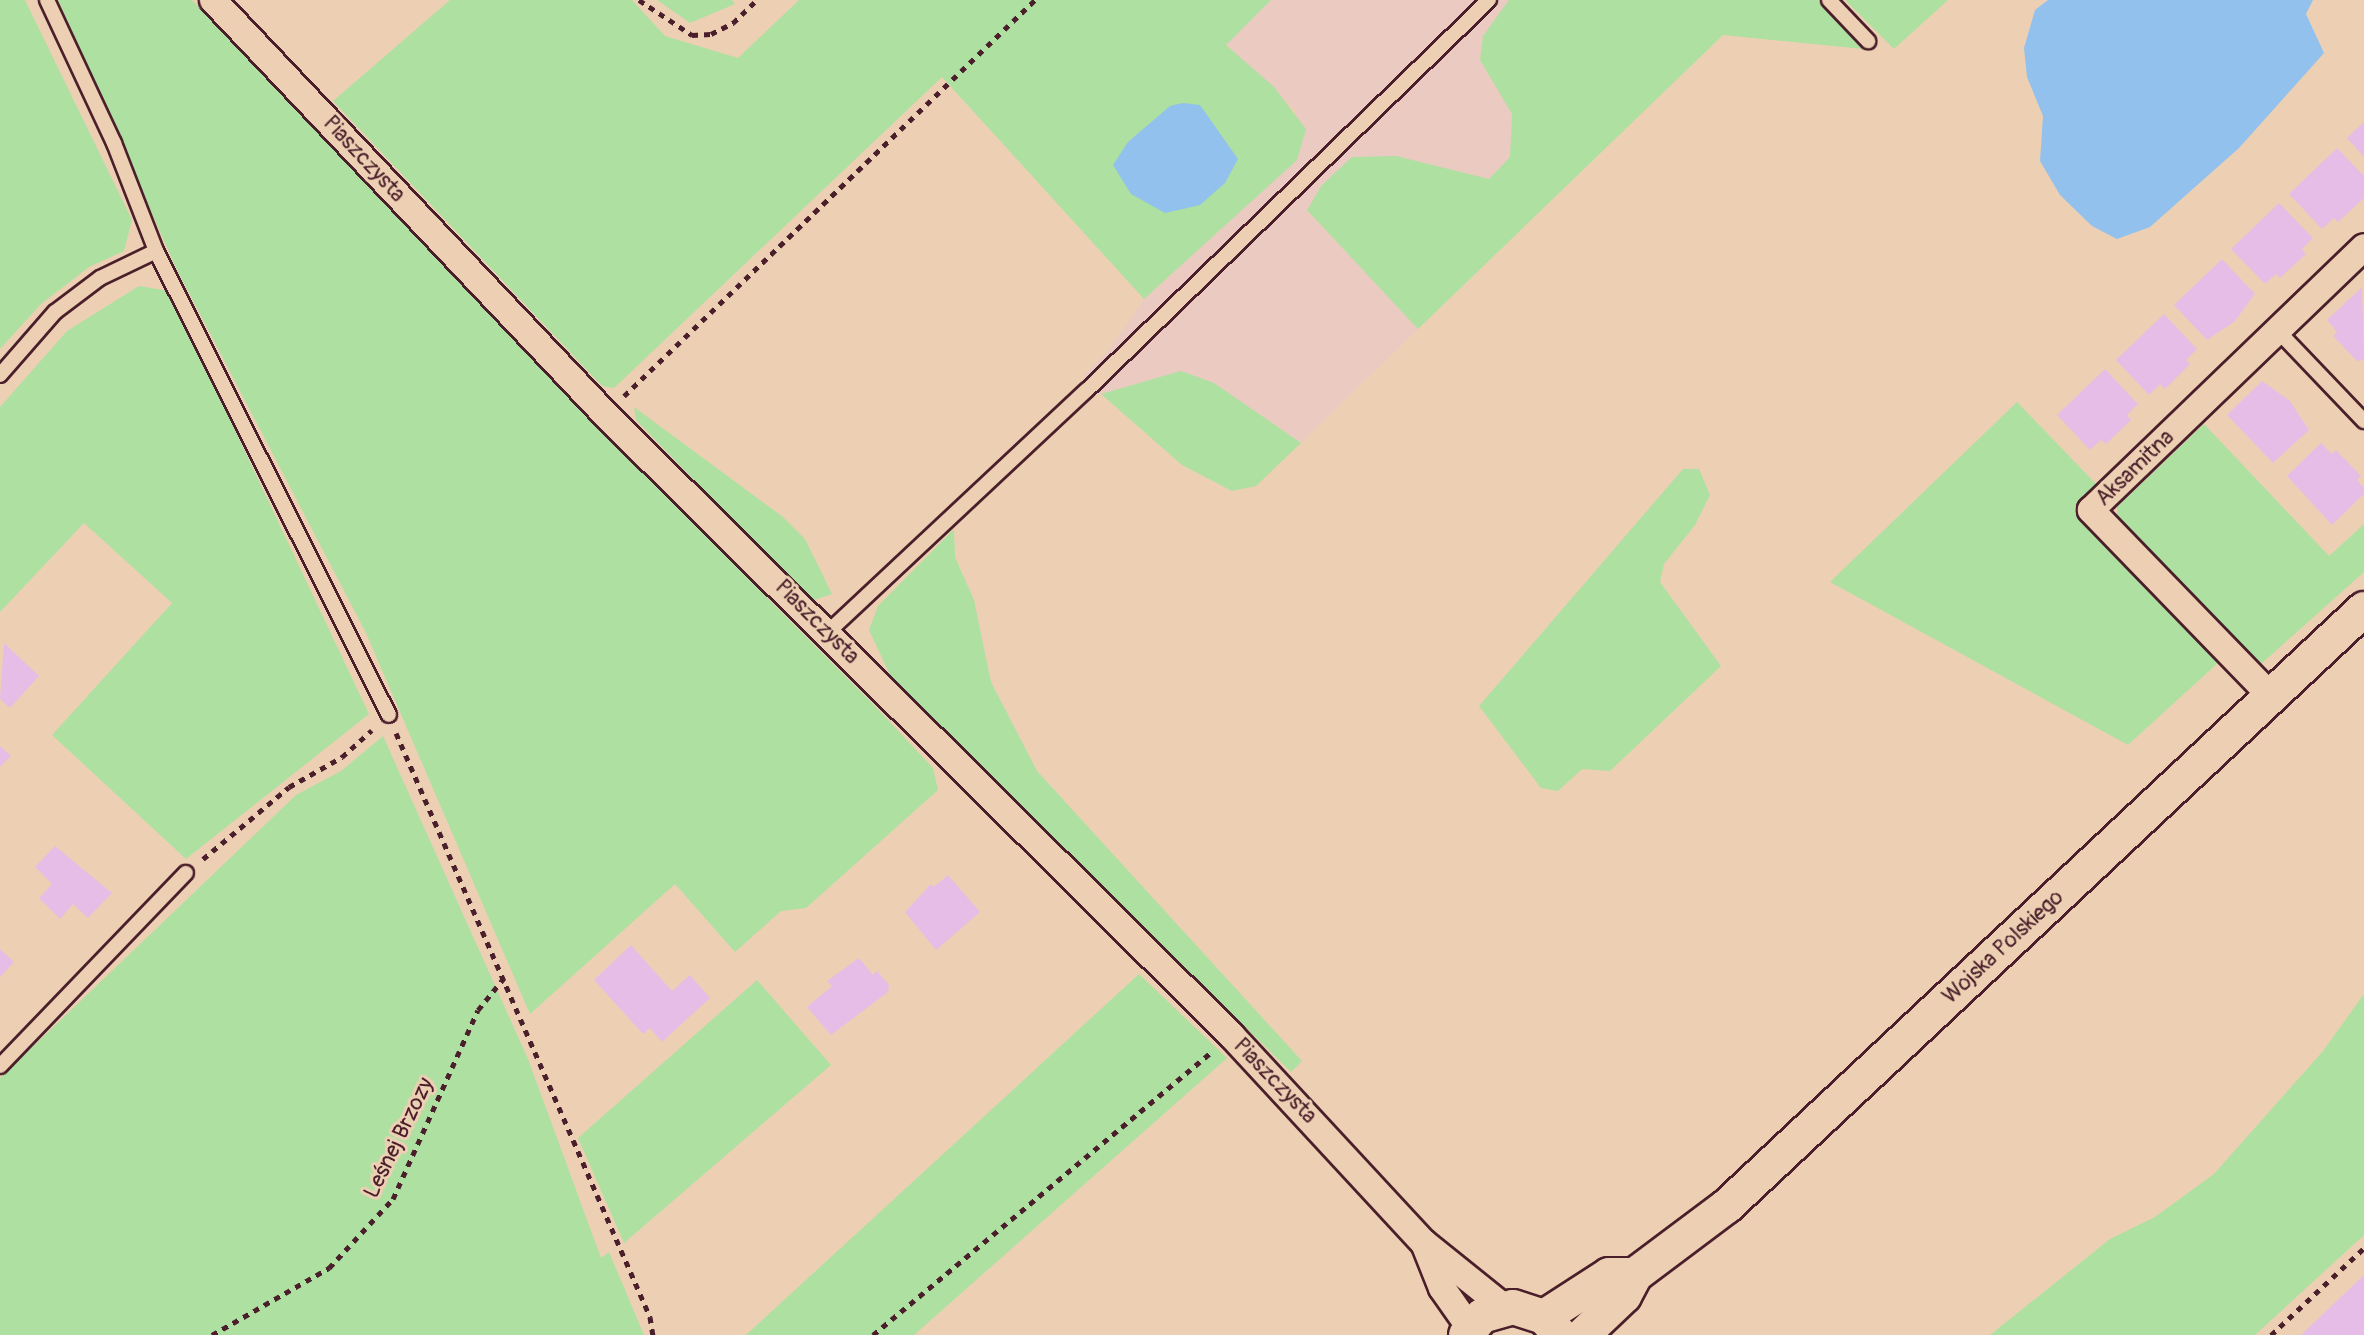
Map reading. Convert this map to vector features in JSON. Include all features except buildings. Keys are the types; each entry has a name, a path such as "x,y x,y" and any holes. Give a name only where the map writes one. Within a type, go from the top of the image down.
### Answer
{"street":[{"name":"Piaszczysta","path":"213,0 605,414 1232,1036 1424,1243 1505,1308"},
{"name":"Aksamitna","path":"2271,696 2091,510 2364,247"},
{"name":"Wojska Polskiego","path":"1583,1335 1624,1296 1635,1275 1727,1206 2364,609"},
{"name":"Piaszczysta","path":"1424,1243 1442,1288 1468,1331"},
{"name":"Wojska Polskiego","path":"1552,1326 1609,1275 1635,1275"},
{"path":"1468,1331 1482,1316 1505,1308 1552,1326"}],"lane":[{"path":"47,0 114,143 156,251 389,715"},
{"path":"828,632 1087,390 1489,0"},
{"path":"1829,0 1868,41"},
{"path":"0,375 55,312 100,278 156,251"},
{"path":"2277,330 2364,421"},
{"path":"0,1066 186,873"}],"path":[{"path":"639,0 677,30 701,35 733,23 757,0"},
{"path":"605,414 1035,0"},
{"path":"186,873 289,787 342,757 389,715 504,978 653,1335"},
{"name":"Leśnej Brzozy","path":"212,1335 329,1268 393,1199 478,1010 504,978"},
{"path":"873,1335 1232,1036"},
{"path":"2271,1335 2364,1248"}],"shaded area":[{"path":"1271,0 1509,0 1483,36 1480,60 1512,114 1510,157 1489,179 1396,156 1307,210 1418,329 1301,443 1251,408 1181,371 1101,394 1082,376 1105,355 1144,299 1297,160 1295,110 1226,44"}],"green space":[{"path":"0,0 25,0 132,220 124,251 89,267 41,304 0,349"},
{"path":"58,0 192,0 616,446 871,702 933,768 938,790 806,908 781,911 735,952 675,884 530,1014 366,633 176,268"},
{"path":"450,0 632,0 665,36 738,58 799,0 1271,0 1226,45 1274,87 1306,129 1297,160 1144,299 942,77 614,388 602,386 333,101"},
{"path":"657,0 732,0 735,4 690,23"},
{"path":"1509,0 1818,0 1863,49 1723,35 1418,329 1307,210 1322,185 1352,157 1396,156 1489,179 1510,157 1512,114 1480,60 1483,36"},
{"path":"1845,0 1948,0 1894,49"},
{"path":"139,286 169,291 369,714 186,859 52,735 172,603 84,523 0,612 0,407 67,331"},
{"path":"1181,371 1214,383 1301,443 1256,486 1232,491 1182,465 1101,394"},
{"path":"2017,402 2097,485 2074,509 2220,661 2128,745 1830,582"},
{"path":"634,407 783,517 805,539 832,594 814,600 804,594 636,420"},
{"path":"2204,424 2329,556 2364,524 2364,572 2261,664 2117,515 2117,507"},
{"path":"1683,469 1699,469 1710,495 1695,525 1664,564 1660,582 1721,666 1610,771 1582,769 1558,791 1541,788 1479,706"},
{"path":"954,529 955,557 974,600 991,682 1037,771 1302,1061 1291,1072 892,679 869,630 878,606"},
{"path":"383,736 528,1059 601,1258 609,1252 644,1335 0,1335 0,1078 296,795 341,771"},
{"path":"1139,974 1227,1058 914,1335 746,1335"},
{"path":"757,980 831,1065 624,1243 578,1138"},
{"path":"2364,994 2364,1235 2255,1335 1990,1335 2110,1239 2155,1217 2214,1174 2323,1051"}],"water":[{"path":"2048,0 2313,0 2306,14 2324,53 2239,148 2150,227 2117,239 2092,226 2060,195 2040,161 2043,116 2027,77 2024,48 2035,10"},
{"path":"1183,103 1200,105 1238,159 1225,183 1200,205 1165,213 1131,194 1113,165 1128,142 1170,106"}]}
